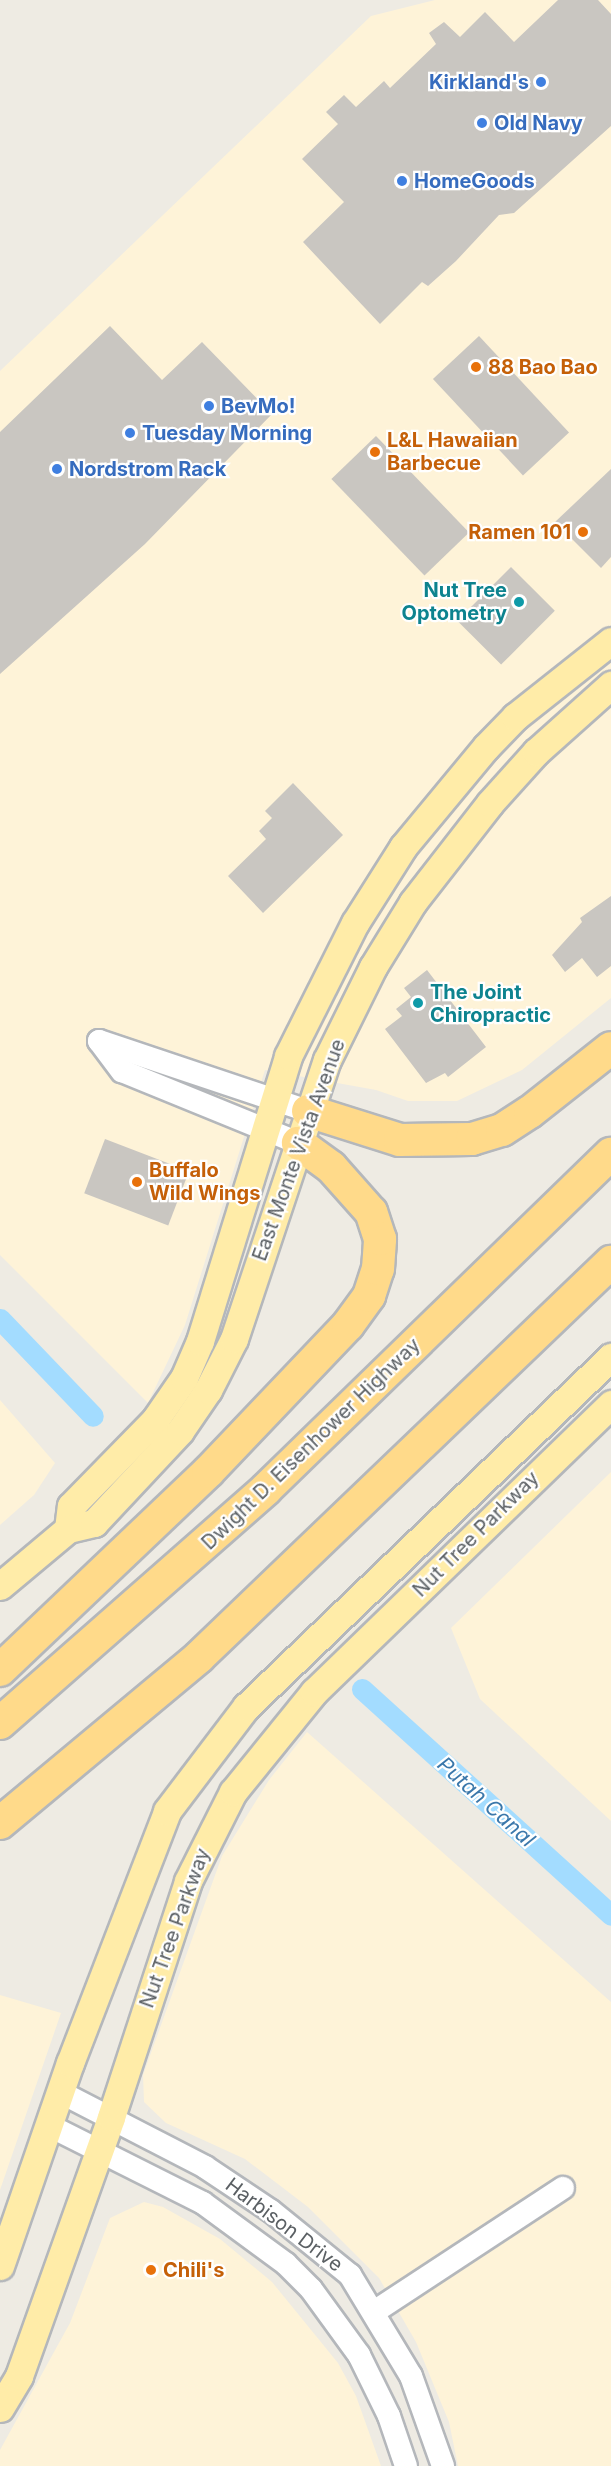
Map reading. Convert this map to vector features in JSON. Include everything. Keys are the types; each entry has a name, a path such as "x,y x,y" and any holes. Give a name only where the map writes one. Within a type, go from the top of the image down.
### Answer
{"highway":[{"path":"308,1111 400,1140 472,1139 502,1130 530,1112 611,1048"},
{"path":"0,1670 208,1472 348,1325 369,1296 378,1269 380,1239 371,1212 331,1167 298,1143"},
{"name":"Dwight D. Eisenhower Highway","path":"0,1723 266,1489 611,1154"},
{"path":"0,1823 199,1657 611,1262"}],"main road":[{"name":"East Monte Vista Avenue","path":"68,1529 71,1506 155,1420 184,1378 200,1341 272,1097 310,1006 403,847 515,717 611,641"},
{"path":"524,765 534,730 611,663"},
{"name":"East Monte Vista Avenue","path":"0,1586 68,1529 94,1523 180,1431 208,1390 234,1339 308,1111 327,1060 400,922 462,837 524,765 611,685"},
{"name":"Nut Tree Parkway","path":"0,2266 136,1882 167,1811 195,1770 246,1707 611,1357"},
{"name":"Nut Tree Parkway","path":"0,2408 18,2376 99,2152 188,1881 208,1838 263,1750 314,1692 611,1404"}],"street":[{"path":"298,1143 122,1071 99,1041 272,1097 308,1111"},
{"name":"Harbison Drive","path":"60,2092 206,2167 271,2211 350,2275 374,2312 418,2392 443,2466"},
{"name":"Harbison Drive","path":"50,2126 231,2221 311,2289 368,2371 405,2466"},
{"path":"374,2312 563,2188"}],"shaded area":[{"path":"435,0 611,0 611,998 522,1070 457,1101 408,1101 376,1090 265,1070 185,1325 148,1403 0,1255 0,371 371,16"},
{"path":"0,1400 55,1463 34,1495 0,1525"},
{"path":"611,1472 611,1821 480,1699 451,1628"},
{"path":"307,1732 611,2002 611,2466 458,2466 449,2422 416,2342 379,2278 308,2207 245,2159 166,2123 144,2102 143,2075 222,1856 269,1780"},
{"path":"0,1995 61,2013 0,2190"},
{"path":"144,2202 163,2207 220,2239 272,2282 338,2363 356,2396 381,2466 0,2466 0,2450 70,2323 110,2218"}],"building":[{"path":"558,0 598,0 611,14 611,126 514,213 499,215 456,261 428,286 422,282 380,324 303,242 344,202 302,159 338,124 326,112 344,95 356,107 384,81 390,88 436,44 429,33 444,22 460,37 485,12 514,42"},
{"path":"110,326 162,380 202,342 272,414 145,544 0,674 0,432"},
{"path":"479,336 569,433 523,476 433,379"},
{"path":"376,436 469,532 424,575 331,479"},
{"path":"611,469 611,557 601,568 555,522"},
{"path":"511,567 555,611 501,665 457,621"},
{"path":"293,783 343,835 263,913 228,876 266,839 259,831 272,818 265,811"},
{"path":"611,896 611,966 597,977 582,958 565,972 552,955 582,922 580,918"},
{"path":"427,970 486,1047 448,1077 445,1073 426,1083 385,1029 402,1016 396,1009 411,997 404,988"},
{"name":"Buffalo Wild Wings","path":"105,1139 189,1171 168,1225 84,1193"}],"waterway":[{"name":"Putah Canal","path":"0,1319 93,1416"},
{"name":"Putah Canal","path":"362,1689 611,1915"}],"place":[{"name":"Kirkland's","path":"541,82"},
{"name":"Old Navy","path":"482,123"},
{"name":"HomeGoods","path":"402,181"},
{"name":"88 Bao Bao","path":"476,367"},
{"name":"BevMo!","path":"209,406"},
{"name":"Tuesday Morning","path":"130,433"},
{"name":"L&L Hawaiian Barbecue","path":"375,452"},
{"name":"Nordstrom Rack","path":"57,469"},
{"name":"Ramen 101","path":"583,532"},
{"name":"Nut Tree Optometry","path":"519,602"},
{"name":"The Joint Chiropractic","path":"418,1003"},
{"name":"Buffalo Wild Wings","path":"137,1182"},
{"name":"Chili's","path":"151,2270"}]}
